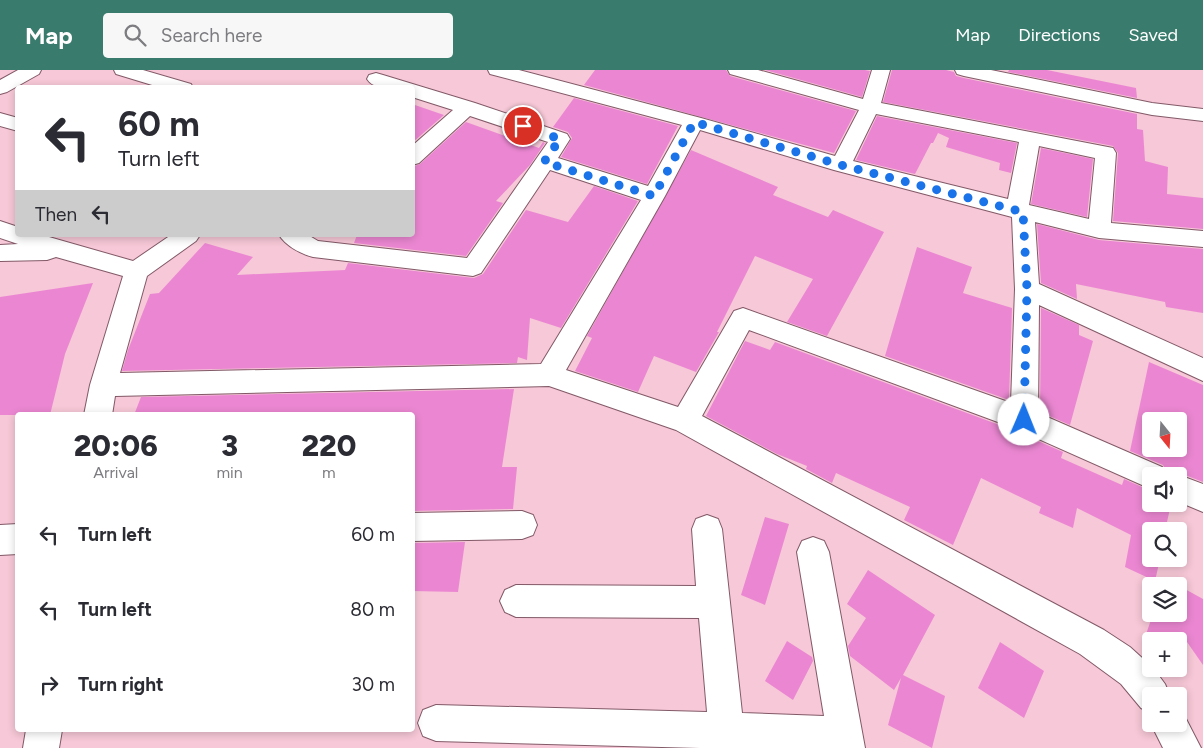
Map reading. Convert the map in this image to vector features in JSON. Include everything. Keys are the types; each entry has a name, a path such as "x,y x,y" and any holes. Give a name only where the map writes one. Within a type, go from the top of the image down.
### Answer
{"street":[{"path":"0,88 32,70"},
{"path":"123,70 174,85"},
{"path":"497,70 694,122 841,165 1099,230 1203,239"},
{"path":"737,70 777,75 870,107 1106,153 1099,230"},
{"path":"841,165 870,107 881,70"},
{"path":"964,70 1152,109 1203,115"},
{"path":"376,79 395,85"},
{"path":"300,237 473,266 560,139 415,91"},
{"path":"415,155 468,107"},
{"path":"0,119 15,124"},
{"path":"549,375 654,196 694,122"},
{"path":"1024,420 1027,289 1020,211 1030,138"},
{"path":"544,162 654,196"},
{"path":"0,229 15,233"},
{"path":"30,237 136,271"},
{"path":"98,412 103,385 136,271 185,237"},
{"path":"0,253 57,244"},
{"path":"1027,289 1203,370"},
{"path":"685,421 743,318 1024,420 1142,472"},
{"path":"103,385 549,375 685,421 1092,642 1128,667 1148,687"},
{"path":"1187,491 1203,498"},
{"path":"415,528 522,525"},
{"path":"707,529 726,731"},
{"path":"0,540 15,539"},
{"path":"436,723 726,731 846,741 813,552"},
{"path":"516,601 714,602"},
{"path":"41,748 44,732"},
{"path":"1174,732 1183,748"}],"building":[{"path":"595,70 726,70 730,76 856,111 834,153 584,85"},
{"path":"765,70 865,70 870,71 862,97"},
{"path":"892,70 946,70 964,78 1137,114 1137,129 1143,130 1145,161 1168,167 1167,194 1203,198 1203,229 1113,221 1118,153 1113,146 883,102"},
{"path":"1009,70 1047,70 1136,88 1137,98 1008,72"},
{"path":"574,98 678,126 647,184 561,157 572,138 568,132 553,127"},
{"path":"415,105 444,115 415,140"},
{"path":"877,116 1017,143 1011,173 999,170 1000,163 946,147 949,138 938,133 915,174 856,160"},
{"path":"466,122 539,148 543,142 545,143 530,165 496,201 503,203 466,256 354,243 356,237 415,237 415,166 420,164"},
{"path":"1041,148 1093,159 1087,217 1031,204"},
{"path":"691,150 778,187 773,195 828,217 833,210 884,232 827,336 787,322 813,279 755,256 717,332 719,332 696,372 654,356 638,392 575,371 592,338 587,336"},
{"path":"594,186 638,201 561,328 530,318 527,360 518,357 517,363 122,371 128,350 150,294 159,293 205,243 253,257 237,275 345,270 348,263 474,278 483,274 526,210 568,222"},
{"path":"1037,224 1099,240 1203,249 1203,313 1166,307 1165,302 1076,284 1077,299 1041,283"},
{"path":"917,247 972,267 963,293 1012,308 1009,400 885,356"},
{"path":"93,283 65,354 51,412 15,412 15,415 0,415 0,297"},
{"path":"1041,308 1079,325 1079,335 1093,341 1070,425 1040,412"},
{"path":"745,341 770,350 775,342 1013,430 1063,452 1061,458 1122,485 1124,479 1142,487 1142,512 1169,512 1167,522 1142,522 1142,567 1158,567 1156,577 1146,577 1125,567 1131,535 1077,508 1073,528 1039,513 1041,507 981,478 953,545 904,520 910,507 836,473 832,483 806,469 807,466 777,454 706,416"},
{"path":"1149,362 1203,385 1203,482 1187,476 1187,467 1164,467 1146,458 1188,458 1188,412 1142,412 1142,456 1130,451"},
{"path":"514,389 502,467 517,467 513,509 415,511 415,412 135,412 141,397"},
{"path":"765,517 789,524 765,605 741,595"},
{"path":"465,542 458,592 415,591 415,543"},
{"path":"868,570 935,615 903,675 945,696 932,748 888,725 901,678 894,690 850,656 848,646 866,618 847,604"},
{"path":"1187,590 1203,599 1203,665 1187,642 1187,632 1147,632 1150,622 1187,622"},
{"path":"787,641 812,657 813,661 793,700 765,681"},
{"path":"1000,642 1044,671 1024,718 978,688"}],"route":[{"path":"523,126 560,139 544,162 654,196 694,122 841,165 1023,212 1027,289 1024,420"}]}
